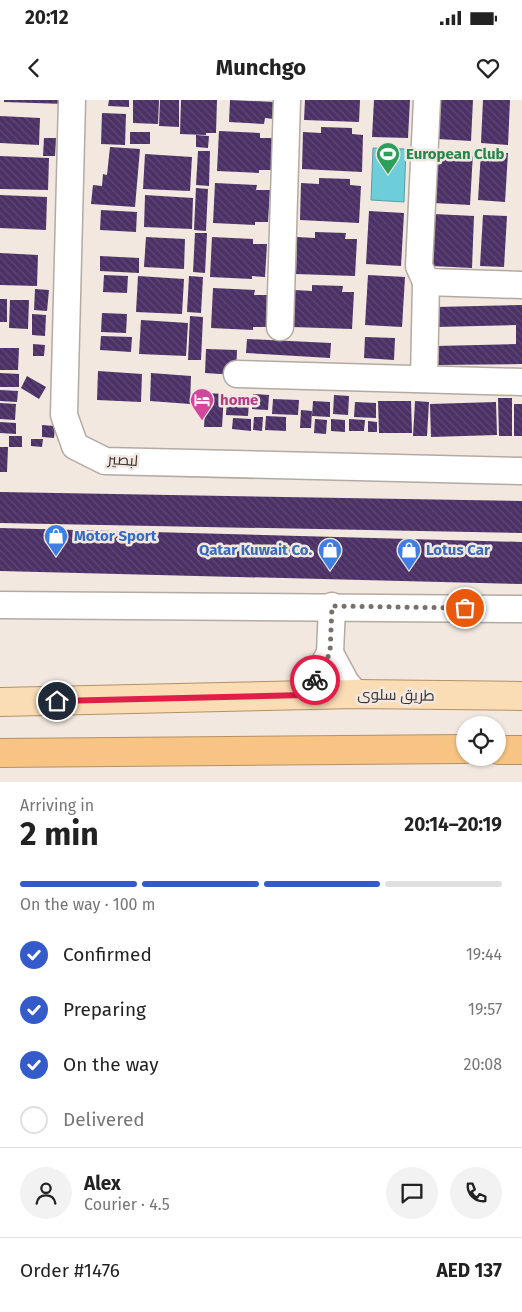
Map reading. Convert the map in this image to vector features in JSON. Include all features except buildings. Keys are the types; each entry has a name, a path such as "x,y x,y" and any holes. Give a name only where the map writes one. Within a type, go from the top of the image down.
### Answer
{"highway":[{"path":"0,753 456,749"},
{"path":"506,750 522,750"}],"main road":[{"name":"طريق سلوى","path":"0,702 356,694 522,696"}],"street":[{"name":"لبصير","path":"72,100 64,416 75,446 105,461 522,471"},
{"path":"280,327 287,100"},
{"path":"424,379 426,282 419,266 427,100"},
{"path":"426,282 522,285"},
{"path":"237,374 522,382"},
{"path":"0,604 522,609"},
{"path":"304,695 314,682 330,653 332,606"},
{"path":"330,653 346,683 356,694"}],"water":[{"name":"European Club","path":"373,148 406,149 404,202 371,200"}],"way so far":[{"path":"315,680 330,653 332,606 465,608"}],"place":[{"name":"European Club","path":"388,175"},
{"name":"home","path":"202,421"},
{"name":"Motor Sport","path":"56,557"},
{"name":"Qatar Kuwait Co.","path":"330,571"},
{"name":"Lotus Car","path":"409,571"}],"route":[{"path":"57,701 304,695 315,680"}]}
